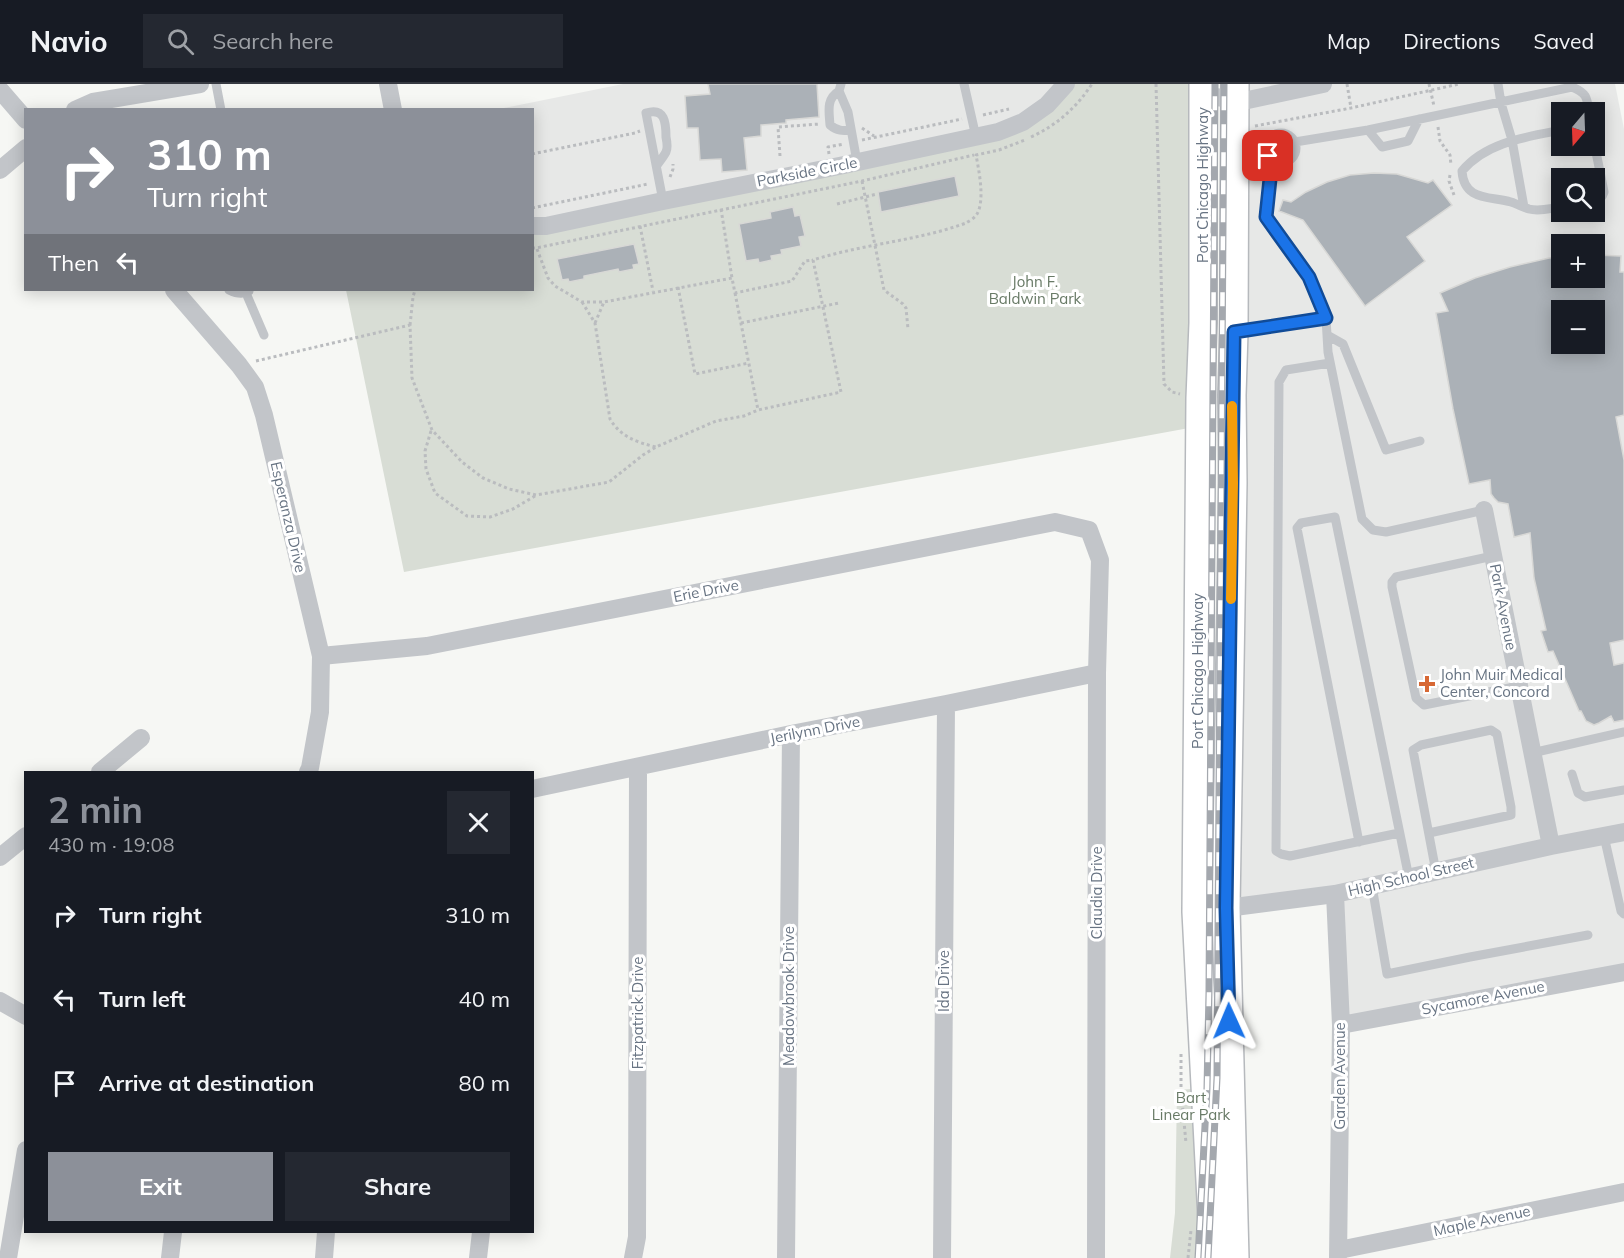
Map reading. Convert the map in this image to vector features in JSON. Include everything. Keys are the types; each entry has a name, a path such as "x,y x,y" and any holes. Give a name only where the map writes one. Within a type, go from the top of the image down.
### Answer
{"main road":[{"name":"Port Chicago Highway","path":"1203,90 1196,912 1214,1258"},
{"name":"Port Chicago Highway","path":"1234,1258 1226,908 1235,92"},
{"path":"1202,328 1234,332"}],"street":[{"path":"80,108 93,102 200,84"},
{"path":"388,84 393,108"},
{"name":"Parkside Circle","path":"534,226 546,226 857,162 976,146 998,132 1023,122 1047,105 1066,84"},
{"path":"1203,90 1235,92 1248,100 1284,88 1323,84"},
{"path":"0,90 24,118"},
{"path":"0,170 24,150"},
{"name":"Esperanza Drive","path":"175,291 239,365 255,387 264,415 321,656 320,712 315,771"},
{"name":"Park Avenue","path":"1484,510 1551,846"},
{"name":"Erie Drive","path":"321,656 427,646 1055,522 1089,530"},
{"name":"Claudia Drive","path":"1089,530 1100,560 1096,1258"},
{"name":"Jerilynn Drive","path":"534,789 791,734 1098,673"},
{"name":"Ida Drive","path":"942,1258 946,704"},
{"name":"Meadowbrook Drive","path":"786,1258 791,734"},
{"path":"101,771 141,738"},
{"name":"Fitzpatrick Drive","path":"633,1258 637,1237 638,767"},
{"name":"High School Street","path":"1196,912 1335,894 1624,832"},
{"path":"0,857 24,838"},
{"name":"Garden Avenue","path":"1335,894 1341,1024 1339,1254"},
{"name":"Sycamore Avenue","path":"1341,1024 1624,972"},
{"path":"0,1001 24,1015"},
{"path":"8,1258 9,1194 24,1155"},
{"name":"Maple Avenue","path":"1339,1254 1624,1192"},
{"path":"170,1258 173,1233"},
{"path":"324,1258 326,1233"},
{"path":"478,1258 481,1233"}],"lane":[{"path":"216,84 221,108"},
{"path":"964,84 976,146"},
{"path":"1498,84 1512,140 1524,207"},
{"path":"851,130 842,131 830,125 829,105 832,95 840,87 848,112 857,162"},
{"path":"1295,142 1368,130 1572,87 1581,91 1586,96 1587,102"},
{"path":"657,165 667,150 666,126 664,117 653,111 646,113 663,201"},
{"path":"1368,130 1382,147 1408,141 1419,119"},
{"path":"1551,132 1512,140 1471,161 1462,171 1463,182 1469,190 1479,196 1512,202 1538,211 1551,209"},
{"path":"1283,133 1292,137 1295,142 1296,151 1291,159 1282,163 1268,156 1266,147 1270,137 1274,134 1283,133"},
{"path":"1272,160 1266,217 1309,277 1326,318 1330,363 1362,519 1373,530 1386,532 1484,510"},
{"path":"231,291 238,294 248,291 264,335"},
{"path":"1234,332 1326,318"},
{"path":"1327,335 1343,344 1386,450 1420,441"},
{"path":"1330,363 1286,370 1279,382 1276,851 1290,856 1399,833"},
{"path":"1359,842 1297,528 1300,524 1335,517 1409,878"},
{"path":"1493,556 1396,577 1392,582 1392,587 1416,699 1424,705 1519,686"},
{"path":"1429,833 1511,815 1497,734 1491,730 1421,745 1413,750 1436,872"},
{"path":"1532,753 1624,732"},
{"path":"1572,774 1578,794 1585,797 1624,790"},
{"path":"1604,836 1621,911 1624,914"},
{"path":"1372,886 1387,974 1588,935"}],"path":[{"path":"656,447 638,442 616,430 609,419 595,323 582,302 555,286 548,278 534,248 862,181 976,146 999,150 1015,145 1055,124 1070,112 1092,84"},
{"path":"1156,84 1164,384 1172,392 1200,398"},
{"path":"1347,84 1352,108"},
{"path":"1429,84 1440,141 1450,155 1449,181 1454,195"},
{"path":"1253,127 1459,84"},
{"path":"780,156 778,127 825,123"},
{"path":"534,154 635,133 649,128"},
{"path":"735,293 792,281 805,261 969,222 977,214 980,200 976,146"},
{"path":"862,181 884,290 906,308 908,329"},
{"path":"837,204 877,194"},
{"path":"721,209 758,410"},
{"path":"640,226 653,291"},
{"path":"432,430 425,451 426,469 435,493 467,516 490,517 513,509 536,495 609,482 656,447 716,422 744,416 758,410 841,392 813,260"},
{"path":"582,302 604,302 732,278"},
{"path":"678,287 695,374 749,363"},
{"path":"415,291 410,325 412,378 432,430 462,462 483,478 509,489 536,495"},
{"path":"595,323 604,302"},
{"path":"741,323 838,303"},
{"path":"239,365 410,325"}],"shaded area":[{"path":"623,84 1066,84 1023,122 534,226 534,108 504,108"},
{"name":"John Muir Medical Center, Concord","path":"1235,84 1615,84 1624,129 1624,972 1341,1025 1335,895 1226,908"}],"green space":[{"name":"John F. Baldwin Park","path":"1066,84 1203,84 1200,426 404,572 346,291 534,291 534,226 998,132"},
{"name":"Bart Linear Park","path":"1207,1088 1198,1258 1170,1258 1175,1213 1177,1090"}],"building":[{"path":"708,84 817,84 819,117 761,125 761,136 744,138 747,170 722,172 721,159 700,160 698,128 687,128 685,96 710,94"},
{"path":"1397,174 1428,183 1433,180 1452,205 1407,237 1425,261 1365,306 1303,220 1279,211 1283,200 1291,202 1327,182 1350,175"},
{"path":"955,176 959,196 881,212 878,192"},
{"path":"793,207 795,216 800,215 805,236 799,237 801,246 781,250 782,254 771,256 772,260 759,263 758,259 746,261 739,224 771,218 770,212"},
{"path":"634,244 639,264 633,265 634,269 619,272 618,269 584,276 584,279 569,282 568,279 562,280 557,259"},
{"path":"1605,255 1621,256 1620,272 1624,272 1624,415 1616,417 1624,460 1624,640 1610,643 1614,665 1624,663 1624,720 1614,722 1611,716 1594,725 1586,721 1579,711 1553,651 1548,652 1541,631 1546,630 1534,578 1530,533 1514,537 1508,504 1498,502 1491,494 1490,480 1469,484 1436,313 1448,311 1440,293 1475,278 1551,258 1551,288 1605,288"}],"railway":[{"path":"1198,1258 1207,1088 1209,992 1215,84"},
{"path":"1208,1258 1217,1078 1224,84"}],"slow traffic":[{"path":"1231,599 1232,406"}],"place":[{"name":"John Muir Medical Center, Concord","path":"1427,684"}],"route":[{"path":"1229,1021 1226,908 1234,332 1326,318 1309,277 1266,217 1272,160 1268,156"}]}
